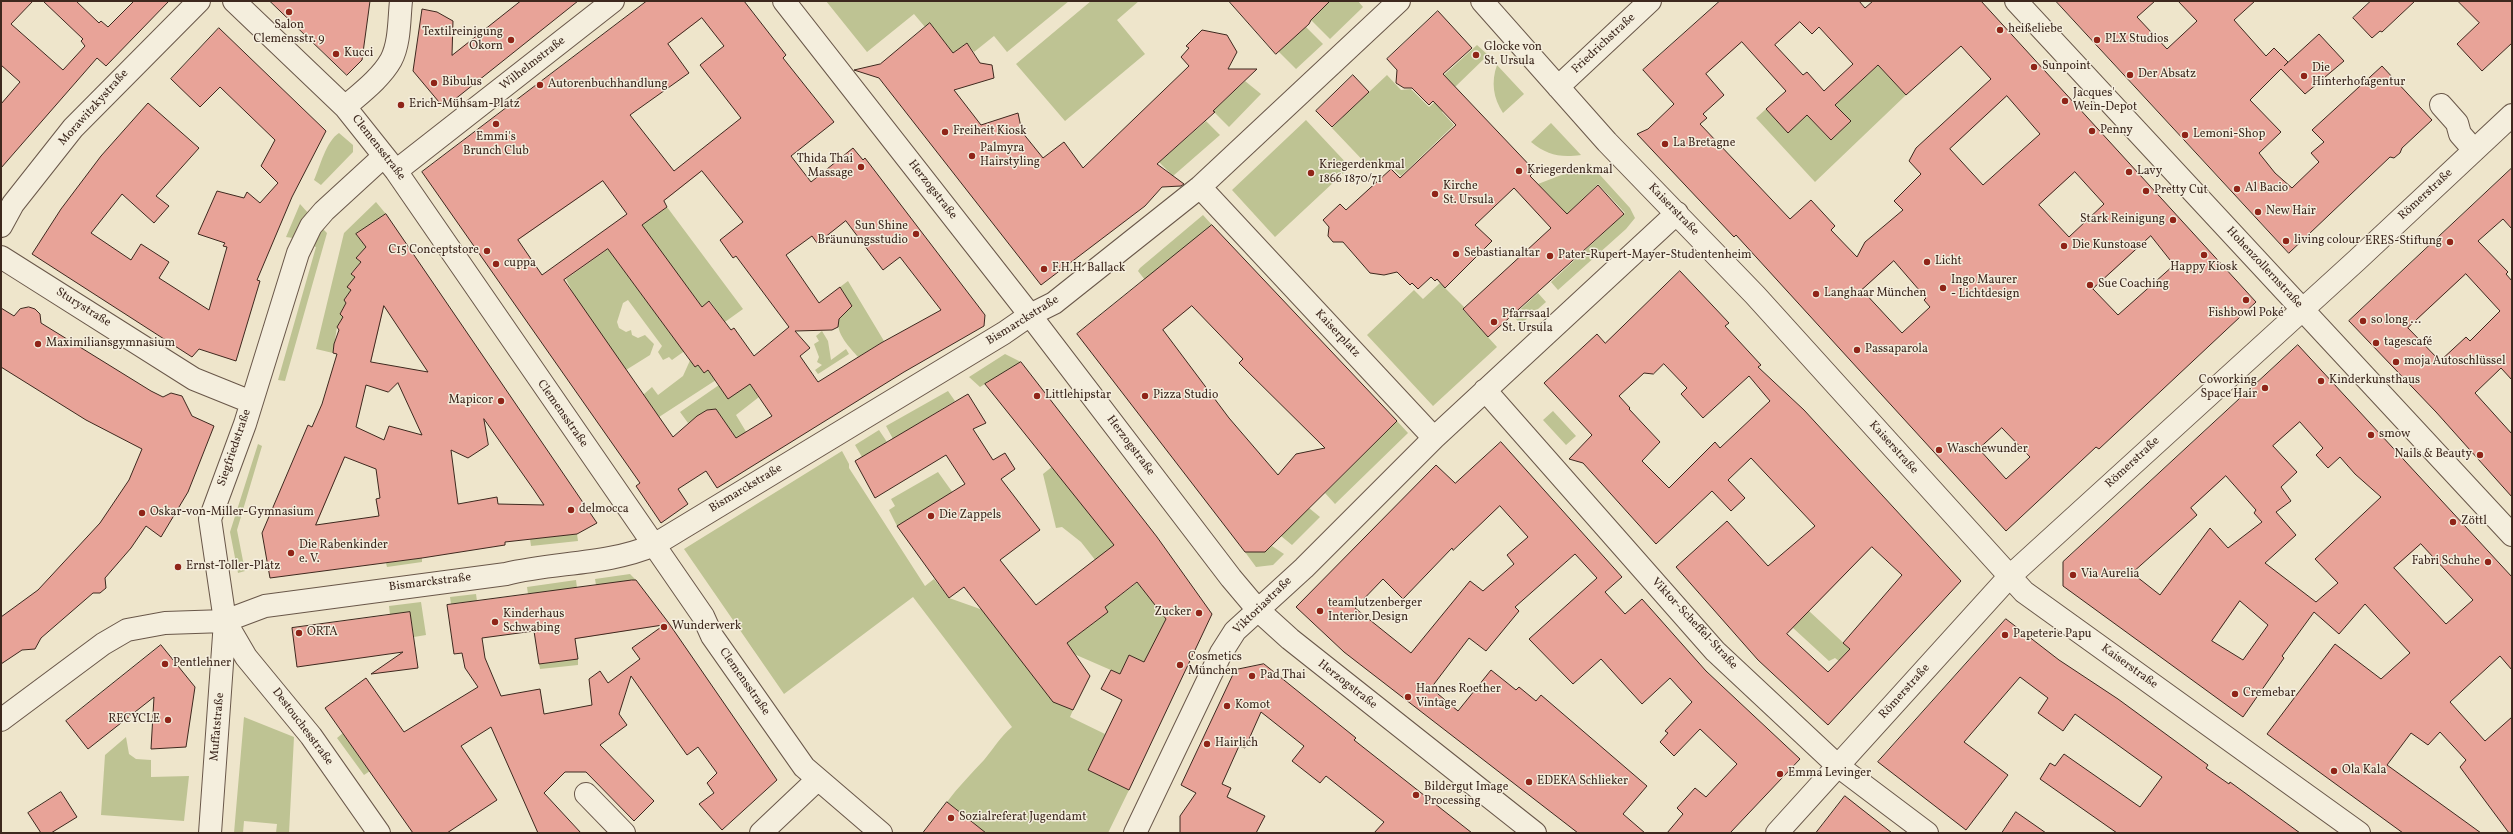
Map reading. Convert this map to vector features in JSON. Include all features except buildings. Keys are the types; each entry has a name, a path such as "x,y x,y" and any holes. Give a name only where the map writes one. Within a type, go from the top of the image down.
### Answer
{"street":[{"name":"Morawitzkystraße","path":"1,226 13,204 73,128 199,1"},
{"name":"Clemensstraße","path":"234,1 345,107 390,163 703,616 712,636 804,767 817,780 881,833"},
{"path":"345,107 371,83 391,59 396,44 401,1"},
{"name":"Wilhelmstraße","path":"390,163 613,1"},
{"name":"Herzogstraße","path":"784,1 1030,315 1226,572 1258,610 1290,639 1535,833"},
{"path":"1200,187 1399,1"},
{"name":"Kaiserstraße","path":"1482,1 1558,87 1817,363 2008,577 2024,592 2359,833"},
{"name":"Friedrichstraße","path":"1558,87 1650,1"},
{"name":"Hohenzollernstraße","path":"2016,1 2512,535"},
{"path":"2441,105 2457,123 2460,134 2474,150"},
{"name":"Römerstraße","path":"1777,833 2008,577 2512,115"},
{"name":"Siegfriedstraße","path":"225,621 210,519 251,402 298,253 311,226 324,211 390,163"},
{"name":"Bismarckstraße","path":"225,621 265,606 498,575 526,568 635,553 654,545 1004,333 1030,315 1054,303 1200,187"},
{"name":"Kaiserplatz","path":"1200,187 1434,438"},
{"path":"1434,438 1677,213"},
{"name":"Sturystraße","path":"1,257 194,379 251,402"},
{"name":"Viktor-Scheffel-Straße","path":"1485,390 1715,651 1838,766 1927,833"},
{"name":"Viktoriastraße","path":"1135,833 1221,653 1235,631 1304,568 1434,438"},
{"path":"1,720 103,644 127,630 189,621 225,621"},
{"name":"Muffatstraße","path":"210,833 225,621"},
{"name":"Destouchesstraße","path":"225,621 246,657 311,736 378,833"},
{"path":"761,833 817,780"},
{"path":"586,794 624,833"}],"green space":[{"path":"826,1 1069,1 1007,52 994,36 974,52 967,43 953,53 930,23 925,27 914,14 867,52"},
{"path":"1091,1 1139,1 1117,20 1145,54 1065,121 1016,64"},
{"path":"1330,1 1358,1 1363,7 1330,39 1311,20"},
{"path":"1305,26 1323,44 1296,69 1278,51"},
{"path":"1477,45 1488,55 1455,87 1444,75"},
{"path":"1497,65 1524,94 1503,113 1497,102 1494,90 1494,78"},
{"path":"1878,65 1906,95 1815,182 1756,118 1766,109 1788,132 1807,115 1831,140 1851,121 1835,105"},
{"path":"1387,75 1401,90 1411,89 1429,107 1438,99 1446,107 1442,112 1454,125 1401,176 1382,159 1371,169 1332,128 1343,117 1337,111 1350,110"},
{"path":"1245,81 1261,94 1229,127 1213,111"},
{"path":"1306,120 1350,167 1275,237 1232,190"},
{"path":"1206,121 1220,135 1173,176 1159,162"},
{"path":"1551,123 1581,155 1560,156 1548,153 1531,142"},
{"path":"339,133 353,145 353,152 321,185 314,180 330,142"},
{"path":"1590,164 1630,208 1635,218 1626,229 1558,290 1551,282 1625,213 1598,184 1567,214 1538,184"},
{"path":"376,202 386,214 356,234 366,247 356,258 361,262 351,273 355,277 351,290 344,300 346,303 340,313 343,317 337,327 333,353 316,349 344,233"},
{"path":"300,204 309,214 300,224 293,238 286,237"},
{"path":"667,207 743,309 672,360 669,357 663,360 658,352 662,346 628,300 623,303 617,322 619,328 626,332 631,330 632,335 638,338 645,335 654,344 650,355 626,370 575,297 566,279","holes":["616,260 686,285 702,307 710,301 720,315 711,323 695,320 673,337"]},
{"path":"1203,215 1212,225 1145,280 1138,271 1140,268"},
{"path":"320,226 327,233 285,381 278,380 316,247 310,245"},
{"path":"848,281 884,341 858,357 844,340 838,324 840,317 852,306 840,287"},
{"path":"1440,283 1465,308 1463,310 1497,347 1433,406 1367,335 1414,290 1423,299"},
{"path":"1538,293 1546,302 1521,324 1513,316"},
{"path":"822,331 828,341 831,360 846,349 849,354 818,374 815,370 822,365 817,362 819,357 814,344 819,341 816,336"},
{"path":"1005,354 1021,362 980,387 969,377"},
{"path":"692,356 704,373 708,370 716,380 659,417 643,395 652,387 658,395 683,376"},
{"path":"750,384 759,397 736,415 763,460 749,467 742,447 716,409 707,410 688,423 680,412 719,385"},
{"path":"948,391 955,401 893,439 886,426"},
{"path":"1553,411 1576,436 1566,445 1543,420"},
{"path":"1397,421 1408,433 1335,504 1325,493"},
{"path":"879,430 887,442 862,457 855,445"},
{"path":"258,444 262,446 237,530 245,571 238,573 230,532"},
{"path":"842,451 849,464 849,468 925,586 934,579 949,598 983,610 1073,710 1070,717 1105,734 1088,770 1129,790 1108,833 986,833 947,802 1012,727 913,597 784,694 684,549"},
{"path":"1053,466 1126,560 1107,575 1081,542 1062,527 1056,528 1043,474"},
{"path":"938,472 953,493 897,526 889,510 895,506 891,499"},
{"path":"1309,508 1320,517 1292,545 1281,536"},
{"path":"577,534 578,541 531,546 530,539"},
{"path":"1272,546 1284,554 1273,565 1256,567 1245,552 1265,552"},
{"path":"422,558 422,562 387,567 386,563"},
{"path":"630,574 636,580 596,585 595,579"},
{"path":"576,580 577,588 528,594 527,587"},
{"path":"1138,582 1166,619 1145,663 1129,655 1120,674 1074,654 1048,620 1075,637 1108,612 1105,607"},
{"path":"476,594 477,601 451,604 450,597"},
{"path":"421,602 426,635 414,637 410,612 390,615 389,606"},
{"path":"1809,611 1850,649 1839,661 1835,658 1829,661 1792,627"},
{"path":"578,659 578,665 540,669 539,664"},
{"path":"244,717 294,737 289,833 276,833 277,824 244,821 243,833 234,833"},
{"path":"343,733 370,771 364,775 337,738"},
{"path":"126,737 129,754 136,759 151,760 151,777 189,776 184,821 101,815 105,755"}],"place":[{"name":"Salon Clemensstr. 9","path":"289,12"},
{"name":"heißeliebe","path":"2000,30"},
{"name":"Textilreinigung Okorn","path":"511,40"},
{"name":"PLX Studios","path":"2097,40"},
{"name":"Kucci","path":"336,54"},
{"name":"Glocke von St. Ursula","path":"1476,55"},
{"name":"Sunpoint","path":"2034,67"},
{"name":"Der Absatz","path":"2130,75"},
{"name":"Die Hinterhofagentur","path":"2304,76"},
{"name":"Bibulus","path":"434,83"},
{"name":"Autorenbuchhandlung","path":"540,85"},
{"name":"Jacques' Wein-Depot","path":"2065,101"},
{"name":"Erich-Mühsam-Platz","path":"401,105"},
{"name":"Emmi's Brunch Club","path":"496,124"},
{"name":"Penny","path":"2092,131"},
{"name":"Freiheit Kiosk","path":"945,132"},
{"name":"Lemoni-Shop","path":"2185,135"},
{"name":"La Bretagne","path":"1665,144"},
{"name":"Palmyra Hairstyling","path":"972,156"},
{"name":"Thida Thai Massage","path":"861,167"},
{"name":"Kriegerdenkmal","path":"1519,171"},
{"name":"Lavy","path":"2129,172"},
{"name":"Kriegerdenkmal 1866 1870/71","path":"1311,173"},
{"name":"Al Bacio","path":"2237,189"},
{"name":"Pretty Cut","path":"2146,191"},
{"name":"Kirche St. Ursula","path":"1435,194"},
{"name":"New Hair","path":"2258,212"},
{"name":"Stark Reinigung","path":"2173,220"},
{"name":"Sun Shine Bräunungsstudio","path":"916,234"},
{"name":"living colour","path":"2286,241"},
{"name":"ERES-Stiftung","path":"2450,242"},
{"name":"Die Kunstoase","path":"2064,246"},
{"name":"C15 Conceptstore","path":"487,251"},
{"name":"Sebastianaltar","path":"1456,254"},
{"name":"Happy Kiosk","path":"2204,255"},
{"name":"Pater-Rupert-Mayer-Studentenheim","path":"1550,256"},
{"name":"Licht","path":"1927,262"},
{"name":"cuppa","path":"496,264"},
{"name":"F.H.H. Ballack","path":"1044,269"},
{"name":"Sue Coaching","path":"2090,285"},
{"name":"Ingo Maurer - Lichtdesign","path":"1943,288"},
{"name":"Langhaar München","path":"1816,294"},
{"name":"Fishbowl Poké","path":"2246,300"},
{"name":"so long ...","path":"2363,321"},
{"name":"Pfarrsaal St. Ursula","path":"1494,322"},
{"name":"tagescafé","path":"2376,343"},
{"name":"Maximiliansgymnasium","path":"38,344"},
{"name":"Passaparola","path":"1857,350"},
{"name":"moja Autoschlüssel","path":"2396,362"},
{"name":"Kinderkunsthaus","path":"2321,381"},
{"name":"Coworking Space Hair","path":"2265,388"},
{"name":"Littlehipstar","path":"1037,396"},
{"name":"Pizza Studio","path":"1145,396"},
{"name":"Mapicor","path":"501,401"},
{"name":"smow","path":"2371,435"},
{"name":"Waschewunder","path":"1939,450"},
{"name":"Nails & Beauty","path":"2480,455"},
{"name":"delmocca","path":"571,510"},
{"name":"Oskar-von-Miller-Gymnasium","path":"142,513"},
{"name":"Die Zappels","path":"931,516"},
{"name":"Zöttl","path":"2453,522"},
{"name":"Die Rabenkinder e. V.","path":"291,553"},
{"name":"Fabri Schuhe","path":"2488,562"},
{"name":"Ernst-Toller-Platz","path":"178,567"},
{"name":"Via Aurelia","path":"2073,575"},
{"name":"teamlutzenberger Interior Design","path":"1320,611"},
{"name":"Zucker","path":"1199,613"},
{"name":"Kinderhaus Schwabing","path":"495,622"},
{"name":"Wunderwerk","path":"664,627"},
{"name":"ORTA","path":"299,633"},
{"name":"Papeterie Papu","path":"2005,635"},
{"name":"Pentlehner","path":"165,664"},
{"name":"Cosmetics München","path":"1180,665"},
{"name":"Pad Thai","path":"1252,676"},
{"name":"Cremebar","path":"2235,694"},
{"name":"Hannes Roether Vintage","path":"1408,697"},
{"name":"Komot","path":"1227,706"},
{"name":"RECYCLE","path":"168,720"},
{"name":"Hairlich","path":"1207,744"},
{"name":"Ola Kala","path":"2334,771"},
{"name":"Emma Levinger","path":"1780,774"},
{"name":"EDEKA Schlieker","path":"1529,782"},
{"name":"Bildergut Image Processing","path":"1416,795"},
{"name":"Sozialreferat Jugendamt","path":"951,818"}]}
